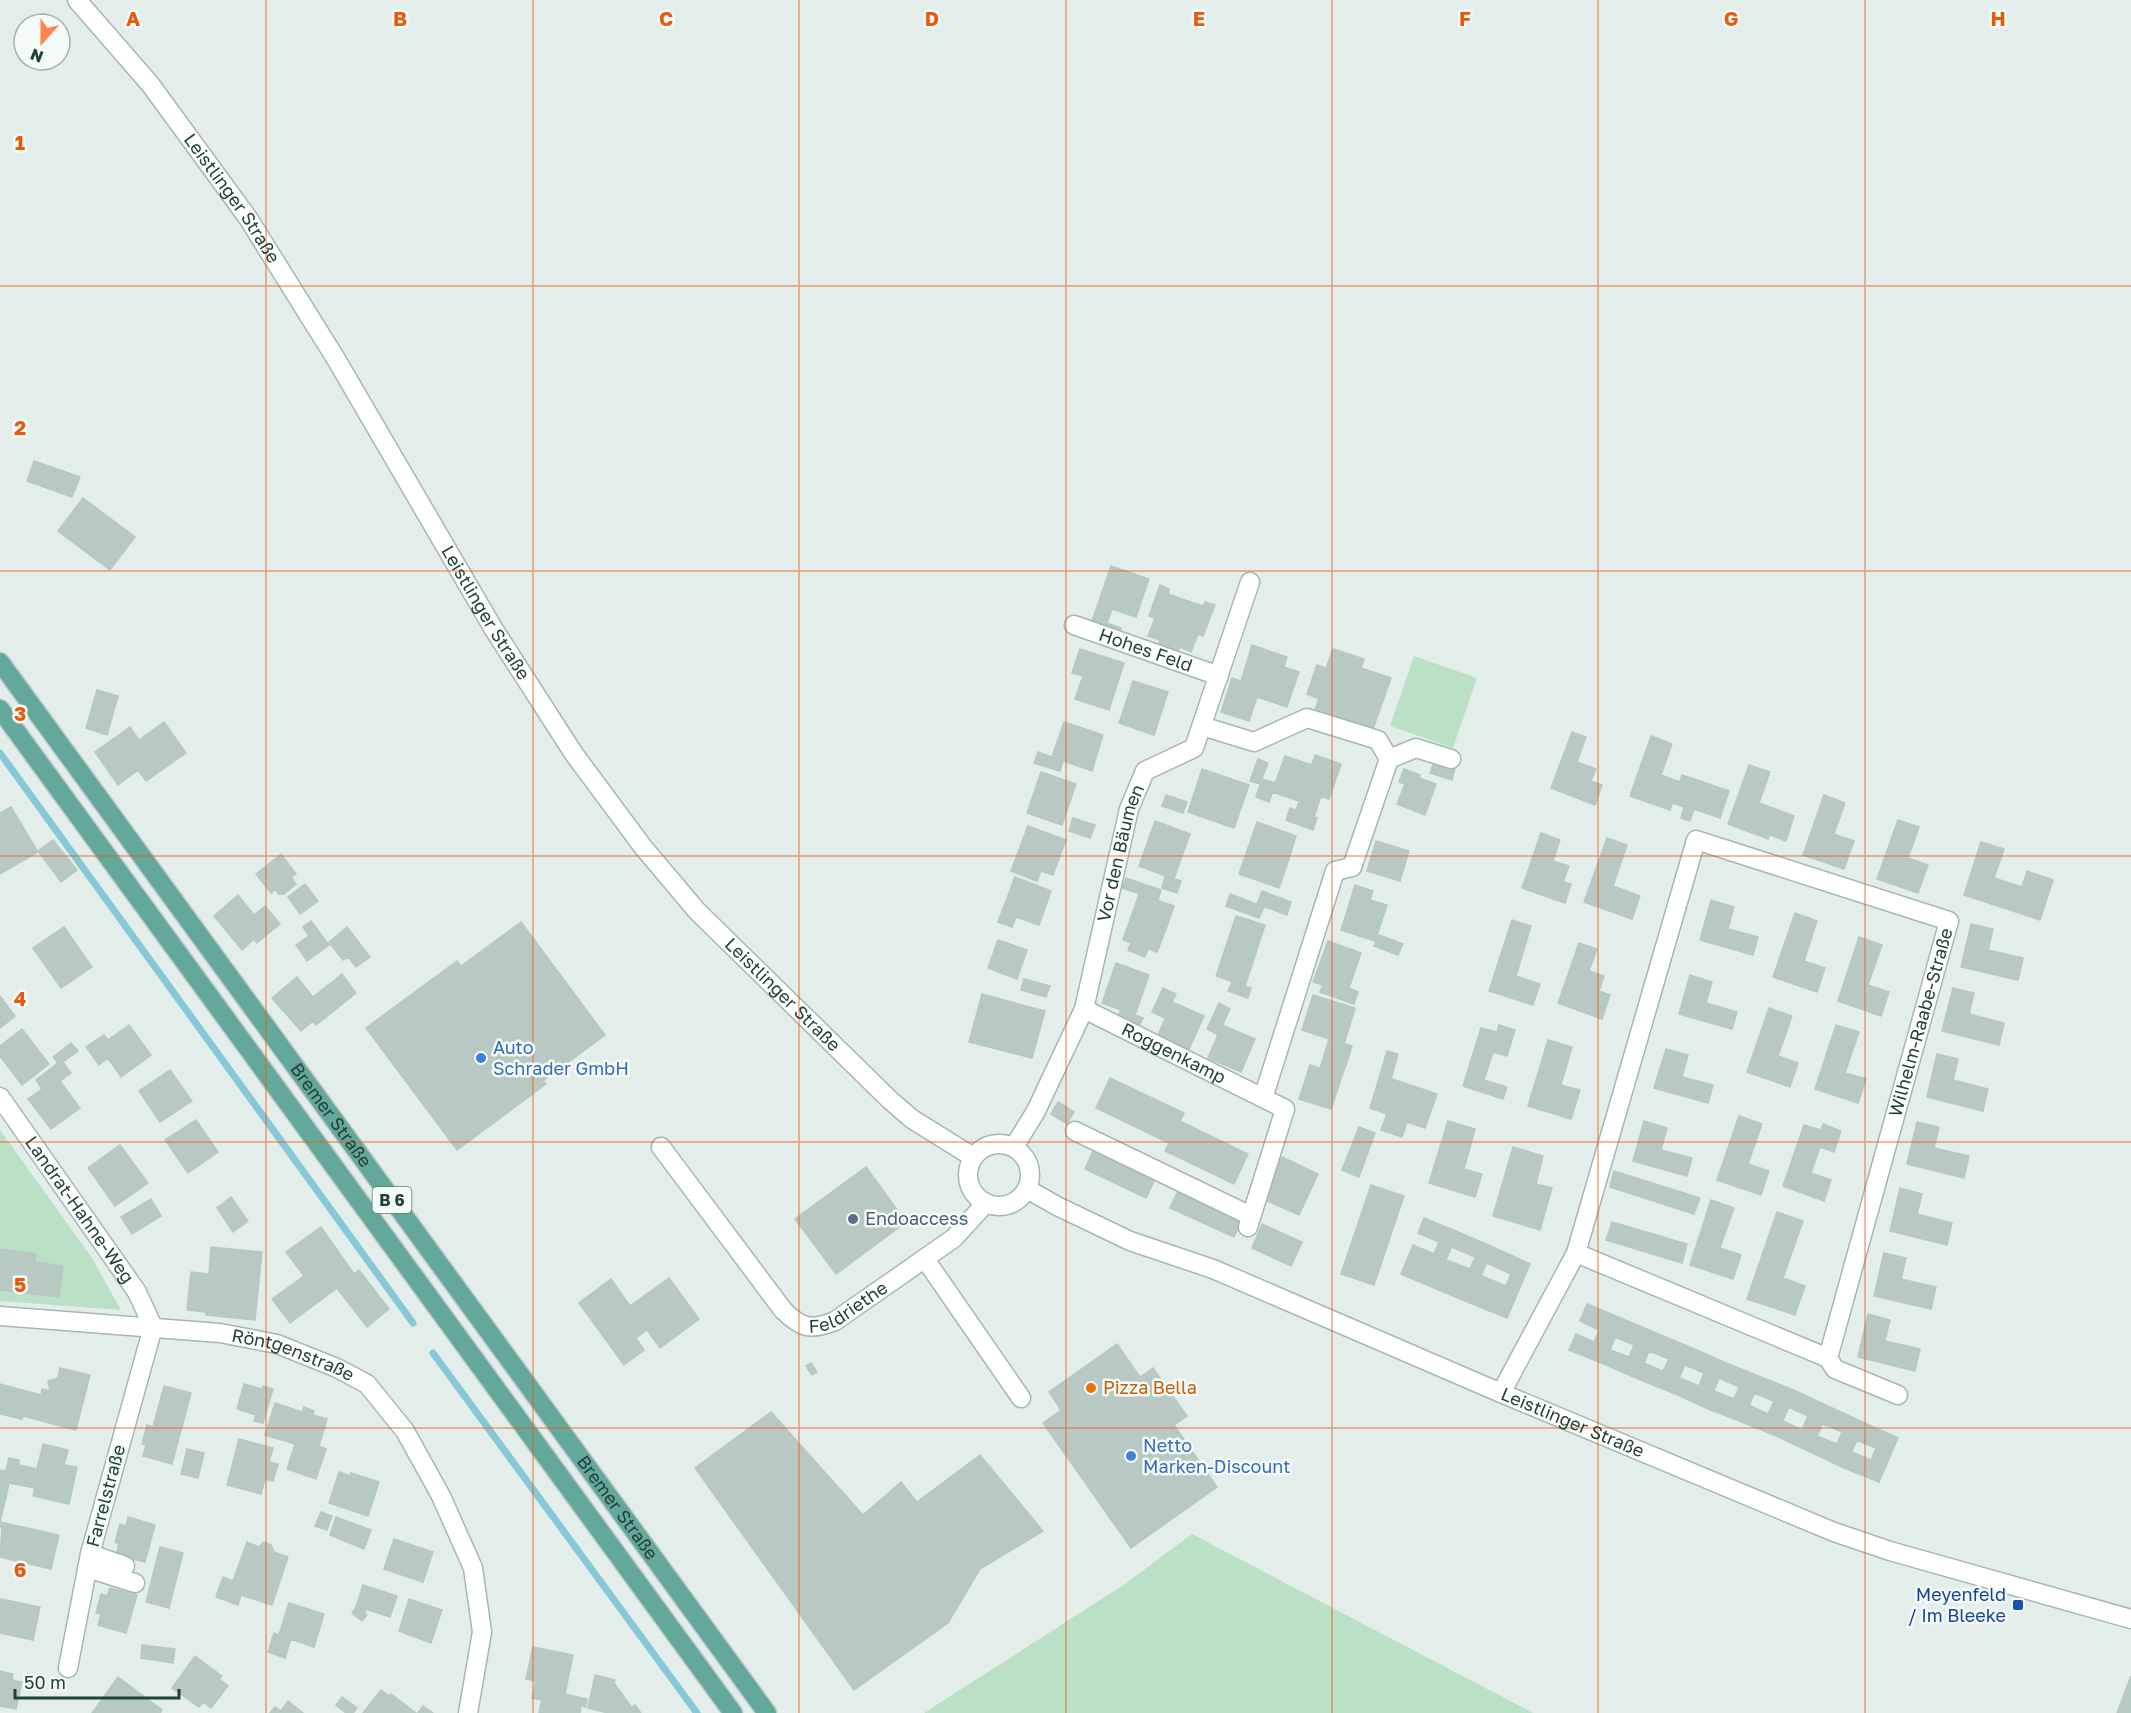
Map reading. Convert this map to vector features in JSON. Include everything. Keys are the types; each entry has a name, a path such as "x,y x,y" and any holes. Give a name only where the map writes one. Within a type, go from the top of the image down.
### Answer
{"main road":[{"name":"Bremer Straße","path":"0,662 767,1713"},
{"name":"Bremer Straße","path":"0,709 733,1713"}],"street":[{"name":"Leistlinger Straße","path":"77,0 150,84 248,218 342,369 493,628 574,754 643,847 697,910 890,1100 912,1119 973,1157"},
{"name":"Vor den Bäumen","path":"1014,1148 1036,1111 1084,1009 1129,809 1145,771 1194,748 1250,582"},
{"name":"Hohes Feld","path":"1074,625 1219,676"},
{"path":"1202,726 1254,742 1308,718 1378,740 1389,759"},
{"path":"1263,1098 1335,871 1352,867 1389,759 1416,748 1451,759"},
{"name":"Wilhelm-Raabe-Straße","path":"1501,1393 1576,1253 1696,840 1948,921 1828,1358"},
{"name":"Roggenkamp","path":"1076,1131 1250,1221 1286,1109 1084,1009"},
{"name":"Landrat-Hahne-Weg","path":"0,1097 137,1292 153,1327"},
{"path":"992,1144 1014,1148 1022,1154 1030,1170 1027,1188 1015,1202 1005,1206 986,1203 971,1189 968,1179 968,1168 973,1157 992,1144"},
{"name":"Feldriethe","path":"661,1146 783,1310 797,1324 809,1327 835,1321 926,1259 954,1238 986,1203"},
{"name":"Leistlinger Straße","path":"1027,1188 1057,1206 1130,1241 1213,1269 1501,1393 1834,1532 1890,1551 2131,1619"},
{"path":"1576,1253 1828,1358 1835,1369 1898,1395"},
{"path":"926,1259 1021,1398"},
{"name":"Röntgenstraße","path":"0,1316 220,1333 277,1344 336,1368 367,1384 405,1431 441,1496 473,1568 482,1632 468,1713"},
{"name":"Farrelstraße","path":"68,1668 89,1561 153,1327"},
{"path":"89,1561 126,1566"},
{"path":"89,1561 135,1583"}],"green space":[{"path":"1414,656 1477,678 1453,748 1390,726"},
{"path":"0,1130 92,1258 121,1310 0,1301"},
{"path":"1192,1534 1533,1713 924,1713 1125,1584"}],"building":[{"path":"34,461 80,477 72,497 27,481"},
{"path":"83,498 135,537 110,570 58,531"},
{"path":"1111,566 1149,579 1136,617 1112,609 1107,623 1121,628 1118,639 1089,630"},
{"path":"1160,585 1169,589 1168,594 1185,600 1167,649 1158,646 1160,640 1148,636 1155,618 1149,616"},
{"path":"1185,600 1203,606 1205,602 1215,605 1203,636 1198,634 1191,652 1180,647 1177,653 1167,649"},
{"path":"1252,645 1287,657 1284,667 1299,672 1287,707 1257,697 1249,721 1221,712 1232,678 1241,681"},
{"path":"1080,649 1124,663 1109,710 1075,699 1083,676 1072,673"},
{"path":"1333,649 1364,659 1361,668 1391,678 1373,729 1315,709 1319,699 1307,694 1317,665 1326,668"},
{"path":"1133,681 1168,692 1154,735 1119,723"},
{"path":"97,690 118,696 107,735 86,728"},
{"path":"164,722 186,753 146,781 138,770 118,785 95,752 130,727 139,740"},
{"path":"1064,722 1103,735 1092,771 1052,757"},
{"path":"1572,732 1586,737 1577,762 1596,769 1591,781 1602,785 1595,805 1551,788"},
{"path":"1651,736 1672,744 1661,775 1680,782 1670,810 1630,796"},
{"path":"1038,752 1063,761 1060,771 1034,763"},
{"path":"1315,755 1341,764 1329,799 1303,790"},
{"path":"1285,756 1312,765 1299,801 1272,792"},
{"path":"1258,759 1268,763 1260,784 1250,781"},
{"path":"1434,762 1455,768 1452,780 1430,773"},
{"path":"1749,765 1770,772 1759,803 1778,810 1768,839 1728,824"},
{"path":"1202,769 1249,785 1234,828 1188,812"},
{"path":"1404,769 1436,784 1425,815 1397,804 1405,784 1399,782"},
{"path":"1041,772 1076,784 1062,825 1027,813"},
{"path":"1682,775 1703,782 1690,821 1681,818 1684,807 1673,803"},
{"path":"1262,779 1276,783 1269,802 1256,797"},
{"path":"1703,782 1729,791 1720,818 1694,809"},
{"path":"1303,790 1321,796 1314,817 1296,810"},
{"path":"1166,795 1187,802 1183,813 1162,806"},
{"path":"1824,795 1845,803 1834,834 1854,841 1844,869 1803,855"},
{"path":"11,807 38,852 0,874 0,813"},
{"path":"1290,808 1317,818 1313,830 1286,820"},
{"path":"1778,810 1794,816 1786,841 1770,835"},
{"path":"1073,818 1095,825 1090,838 1069,831"},
{"path":"1898,820 1919,827 1908,858 1928,865 1918,893 1877,879"},
{"path":"1155,821 1190,834 1182,856 1147,844"},
{"path":"1257,822 1296,836 1288,862 1248,848"},
{"path":"1028,826 1066,840 1053,875 1041,871 1037,881 1011,871"},
{"path":"1541,833 1560,840 1553,861 1569,866 1563,882 1571,884 1565,903 1522,888"},
{"path":"1607,838 1627,845 1613,886 1640,896 1632,919 1584,902"},
{"path":"53,840 77,870 61,882 38,851"},
{"path":"1376,841 1409,851 1400,881 1367,871"},
{"path":"1981,842 2004,849 1994,878 2022,887 2027,871 2053,880 2040,920 1964,895"},
{"path":"1147,844 1182,856 1174,879 1139,866"},
{"path":"1248,848 1288,862 1279,888 1239,874"},
{"path":"281,854 296,874 291,877 296,884 284,894 279,894 275,889 271,893 256,874"},
{"path":"1165,876 1181,881 1177,893 1162,888"},
{"path":"1015,877 1051,891 1039,925 1016,917 1012,927 998,922"},
{"path":"1126,878 1161,890 1158,900 1122,888"},
{"path":"305,884 318,901 300,914 288,897"},
{"path":"1355,885 1373,891 1370,900 1387,905 1375,941 1341,930"},
{"path":"1262,891 1291,902 1287,915 1257,904"},
{"path":"1139,894 1174,906 1166,929 1131,917"},
{"path":"1230,894 1264,907 1259,918 1226,906"},
{"path":"238,895 254,915 265,906 280,924 257,943 254,939 242,950 214,916"},
{"path":"1711,900 1734,907 1728,929 1758,937 1753,955 1700,940"},
{"path":"1795,913 1817,921 1804,961 1825,968 1817,992 1773,977"},
{"path":"1236,916 1265,925 1255,956 1226,946"},
{"path":"1131,917 1166,929 1157,952 1123,940"},
{"path":"1512,920 1531,926 1516,976 1540,984 1533,1005 1489,991"},
{"path":"311,921 329,945 307,961 296,945 309,936 303,927"},
{"name":"Auto Schrader GmbH","path":"521,922 605,1035 543,1081 546,1084 457,1150 366,1028 457,961 461,966"},
{"path":"1971,924 1993,929 1988,950 2023,958 2018,980 1961,967"},
{"path":"64,927 92,967 61,988 33,948"},
{"path":"347,927 370,957 356,967 348,957 343,960 329,942"},
{"path":"1379,935 1403,944 1398,955 1374,946"},
{"path":"1859,937 1882,945 1868,985 1889,992 1881,1016 1838,1001"},
{"path":"998,940 1027,950 1017,979 988,968"},
{"path":"1328,941 1361,953 1349,988 1358,992 1354,1004 1320,992 1323,985 1313,982"},
{"path":"1131,943 1148,949 1145,957 1128,950"},
{"path":"1579,943 1597,949 1589,971 1604,976 1599,991 1610,995 1602,1019 1558,1003"},
{"path":"1226,946 1255,956 1245,986 1216,976"},
{"path":"1116,963 1149,975 1135,1015 1102,1003"},
{"path":"342,974 356,993 316,1025 313,1021 301,1031 272,998 297,977 313,997"},
{"path":"1690,975 1712,982 1706,1003 1737,1012 1732,1029 1679,1014"},
{"path":"1024,979 1050,986 1046,997 1021,990"},
{"path":"1232,982 1251,988 1248,998 1228,991"},
{"path":"1163,988 1176,994 1165,1018 1152,1012"},
{"path":"1953,988 1974,993 1969,1014 2004,1023 1999,1045 1942,1031"},
{"path":"982,994 1045,1011 1032,1058 969,1042"},
{"path":"1313,995 1355,1008 1344,1044 1302,1030"},
{"path":"0,996 15,1016 0,1028"},
{"path":"1172,1002 1204,1016 1189,1049 1158,1035"},
{"path":"1219,1003 1230,1009 1218,1035 1207,1029"},
{"path":"1769,1008 1792,1016 1778,1056 1798,1063 1790,1087 1747,1072"},
{"path":"1121,1010 1143,1018 1139,1026 1117,1018"},
{"path":"129,1025 151,1055 121,1077 108,1058 99,1065 86,1047 104,1035 108,1040"},
{"path":"1222,1025 1255,1039 1241,1072 1208,1058"},
{"path":"1499,1025 1515,1030 1507,1056 1493,1052 1484,1080 1507,1087 1503,1099 1463,1086 1481,1028 1497,1032"},
{"path":"1836,1025 1859,1032 1845,1073 1866,1079 1858,1103 1815,1089"},
{"path":"22,1029 49,1064 22,1085 0,1056 0,1046"},
{"path":"1329,1039 1352,1046 1348,1059 1325,1052"},
{"path":"1548,1040 1572,1047 1561,1085 1580,1090 1571,1119 1528,1106"},
{"path":"71,1043 78,1051 63,1062 71,1073 60,1081 80,1108 51,1129 28,1099 42,1089 36,1080 58,1063 53,1057"},
{"path":"1666,1049 1688,1055 1682,1077 1713,1085 1708,1103 1654,1088"},
{"path":"1387,1051 1398,1054 1391,1079 1380,1075"},
{"path":"1325,1052 1348,1059 1342,1076 1320,1069"},
{"path":"1937,1054 1958,1059 1953,1080 1988,1089 1983,1111 1927,1097"},
{"path":"1310,1065 1342,1076 1331,1109 1299,1099"},
{"path":"170,1070 192,1101 160,1122 139,1091"},
{"path":"1380,1075 1437,1094 1425,1128 1407,1122 1402,1137 1381,1130 1387,1114 1370,1108"},
{"path":"1110,1078 1184,1113 1180,1121 1248,1154 1234,1184 1165,1151 1169,1143 1096,1108"},
{"path":"1058,1102 1074,1112 1067,1124 1051,1114"},
{"path":"1739,1116 1762,1124 1748,1164 1769,1171 1761,1195 1717,1180"},
{"path":"196,1120 218,1152 188,1173 165,1140"},
{"path":"1448,1121 1475,1129 1464,1169 1482,1174 1475,1197 1429,1183"},
{"path":"1644,1121 1667,1128 1661,1150 1692,1158 1687,1176 1633,1161"},
{"path":"1917,1122 1939,1127 1934,1148 1969,1156 1964,1178 1907,1164"},
{"path":"1823,1124 1841,1131 1834,1152 1820,1147 1811,1173 1831,1180 1824,1201 1783,1186 1804,1125 1821,1130"},
{"path":"1359,1127 1375,1133 1359,1177 1342,1170"},
{"path":"120,1145 148,1183 115,1206 88,1168"},
{"path":"1513,1147 1543,1156 1536,1184 1552,1188 1540,1230 1493,1216"},
{"path":"1094,1149 1155,1179 1146,1198 1085,1169"},
{"path":"1282,1157 1318,1174 1299,1215 1263,1199"},
{"path":"866,1167 906,1222 836,1274 795,1219"},
{"path":"1614,1171 1700,1198 1694,1214 1610,1187"},
{"path":"1371,1185 1404,1196 1374,1285 1341,1274"},
{"path":"1900,1188 1922,1194 1917,1214 1952,1223 1947,1245 1890,1231"},
{"path":"1178,1191 1242,1220 1234,1237 1170,1208"},
{"path":"231,1197 248,1221 233,1232 217,1208"},
{"path":"151,1199 161,1216 132,1234 121,1217"},
{"path":"1711,1200 1734,1208 1720,1248 1741,1255 1733,1279 1690,1265"},
{"path":"1777,1212 1803,1221 1783,1278 1805,1286 1795,1315 1747,1299"},
{"path":"1424,1218 1458,1232 1434,1288 1401,1274 1413,1245 1434,1254 1439,1242 1418,1233"},
{"path":"1612,1222 1687,1244 1682,1263 1606,1240"},
{"path":"1262,1224 1302,1242 1291,1266 1252,1248"},
{"path":"321,1227 354,1274 359,1270 389,1309 367,1327 337,1288 290,1323 272,1299 304,1276 286,1252"},
{"path":"1458,1232 1493,1247 1470,1303 1434,1288 1446,1260 1470,1269 1475,1257 1452,1247"},
{"path":"211,1247 262,1252 255,1320 206,1315 206,1312 187,1310 191,1272 209,1274"},
{"path":"1493,1247 1530,1264 1507,1318 1470,1303 1482,1276 1506,1286 1511,1274 1487,1263"},
{"path":"0,1249 36,1254 35,1262 63,1266 59,1297 0,1290"},
{"path":"1884,1253 1906,1258 1901,1279 1936,1287 1931,1309 1874,1296"},
{"path":"669,1278 699,1319 660,1348 647,1330 636,1338 644,1350 624,1365 579,1303 611,1279 630,1306"},
{"path":"1587,1304 1623,1319 1604,1364 1569,1350 1576,1334 1594,1342 1599,1330 1580,1321"},
{"path":"1868,1314 1890,1320 1885,1341 1920,1349 1915,1371 1858,1357"},
{"path":"1623,1319 1656,1333 1638,1379 1604,1364 1610,1350 1629,1357 1634,1345 1615,1337"},
{"path":"1656,1333 1692,1348 1673,1393 1638,1379 1644,1363 1663,1371 1669,1359 1649,1351"},
{"name":"Netto Marken-Discount","path":"1117,1344 1140,1377 1153,1368 1187,1416 1174,1425 1217,1487 1131,1548 1043,1423 1061,1410 1049,1392"},
{"path":"1692,1348 1726,1363 1706,1408 1673,1393 1680,1378 1699,1386 1704,1373 1685,1365"},
{"path":"811,1363 817,1372 812,1375 806,1366"},
{"path":"1726,1363 1761,1377 1742,1422 1706,1408 1714,1391 1734,1399 1739,1387 1719,1378"},
{"path":"60,1368 90,1375 76,1430 23,1416 22,1419 0,1414 0,1384 41,1395 42,1389 50,1391 48,1381 58,1378"},
{"path":"1761,1377 1796,1391 1776,1436 1742,1422 1749,1405 1768,1414 1774,1401 1754,1393"},
{"path":"244,1384 262,1389 263,1386 273,1389 263,1423 254,1421 256,1415 237,1409"},
{"path":"164,1386 191,1393 172,1464 143,1456 146,1445 142,1444 147,1425 153,1427"},
{"path":"1796,1391 1830,1407 1810,1452 1776,1436 1783,1421 1802,1430 1808,1416 1788,1407"},
{"path":"275,1403 302,1412 304,1407 314,1411 313,1415 327,1419 319,1446 326,1449 316,1479 287,1469 295,1444 265,1435"},
{"path":"1830,1407 1865,1423 1844,1468 1810,1452 1817,1436 1837,1444 1842,1432 1823,1424"},
{"path":"771,1412 863,1515 901,1482 917,1502 980,1455 1043,1531 980,1569 948,1623 854,1690 695,1468"},
{"path":"1865,1423 1898,1438 1879,1482 1844,1468 1852,1452 1871,1460 1876,1448 1857,1440"},
{"path":"239,1439 273,1448 269,1462 278,1464 273,1481 265,1479 261,1494 227,1485"},
{"path":"43,1444 68,1450 64,1465 77,1467 69,1504 33,1496 35,1488 9,1483 6,1497 0,1496 0,1470 6,1471 9,1458 19,1460 19,1465 37,1469"},
{"path":"187,1449 204,1453 198,1478 181,1474"},
{"path":"339,1472 350,1476 351,1473 379,1482 368,1516 329,1503"},
{"path":"0,1496 6,1497 0,1522"},
{"path":"321,1512 332,1516 327,1530 315,1526"},
{"path":"128,1517 155,1525 145,1562 116,1555 119,1544 115,1542 120,1524 126,1526"},
{"path":"336,1517 371,1530 364,1549 330,1535"},
{"path":"0,1522 59,1535 51,1569 0,1557 2,1527 0,1527"},
{"path":"394,1539 433,1552 423,1582 384,1569"},
{"path":"247,1542 259,1547 264,1542 271,1545 274,1552 288,1557 272,1605 241,1595 238,1605 216,1597 223,1577 233,1581"},
{"path":"160,1547 183,1553 169,1608 146,1602"},
{"path":"363,1585 397,1596 390,1617 366,1609 365,1614 367,1615 362,1621 352,1613"},
{"path":"110,1588 137,1595 126,1633 98,1625 101,1614 96,1613 101,1594 107,1596"},
{"path":"1,1599 40,1607 33,1640 0,1633"},
{"path":"409,1599 442,1610 431,1643 399,1631"},
{"path":"289,1603 324,1614 314,1647 291,1639 285,1658 268,1652 274,1633 279,1635"},
{"path":"142,1645 175,1649 173,1663 141,1658"},
{"path":"533,1647 573,1655 565,1694 587,1699 586,1707 581,1706 580,1713 539,1713 542,1700 532,1698 536,1681 526,1679"},
{"path":"195,1656 222,1676 219,1679 228,1686 211,1708 203,1702 199,1707 172,1688"},
{"path":"0,1671 13,1674 12,1680 22,1682 16,1709 0,1706"},
{"path":"595,1675 615,1680 614,1683 632,1708 635,1705 641,1713 608,1713 588,1708"},
{"path":"2131,1676 2131,1713 2117,1713"},
{"path":"118,1677 162,1710 160,1713 92,1713"},
{"path":"381,1690 389,1696 391,1694 416,1713 363,1713"},
{"path":"342,1697 357,1708 353,1713 346,1713 336,1705"},
{"path":"288,1701 303,1713 270,1713 275,1707 281,1711"},
{"path":"423,1706 433,1713 418,1713"}],"waterway":[{"path":"0,753 413,1323"},
{"path":"433,1353 697,1713"}],"place":[{"name":"Auto Schrader GmbH","path":"481,1058"},
{"name":"Endoaccess","path":"853,1219"},
{"name":"Pizza Bella","path":"1091,1388"},
{"name":"Netto Marken-Discount","path":"1131,1456"},
{"name":"Meyenfeld / Im Bleeke","path":"2018,1605"}]}
